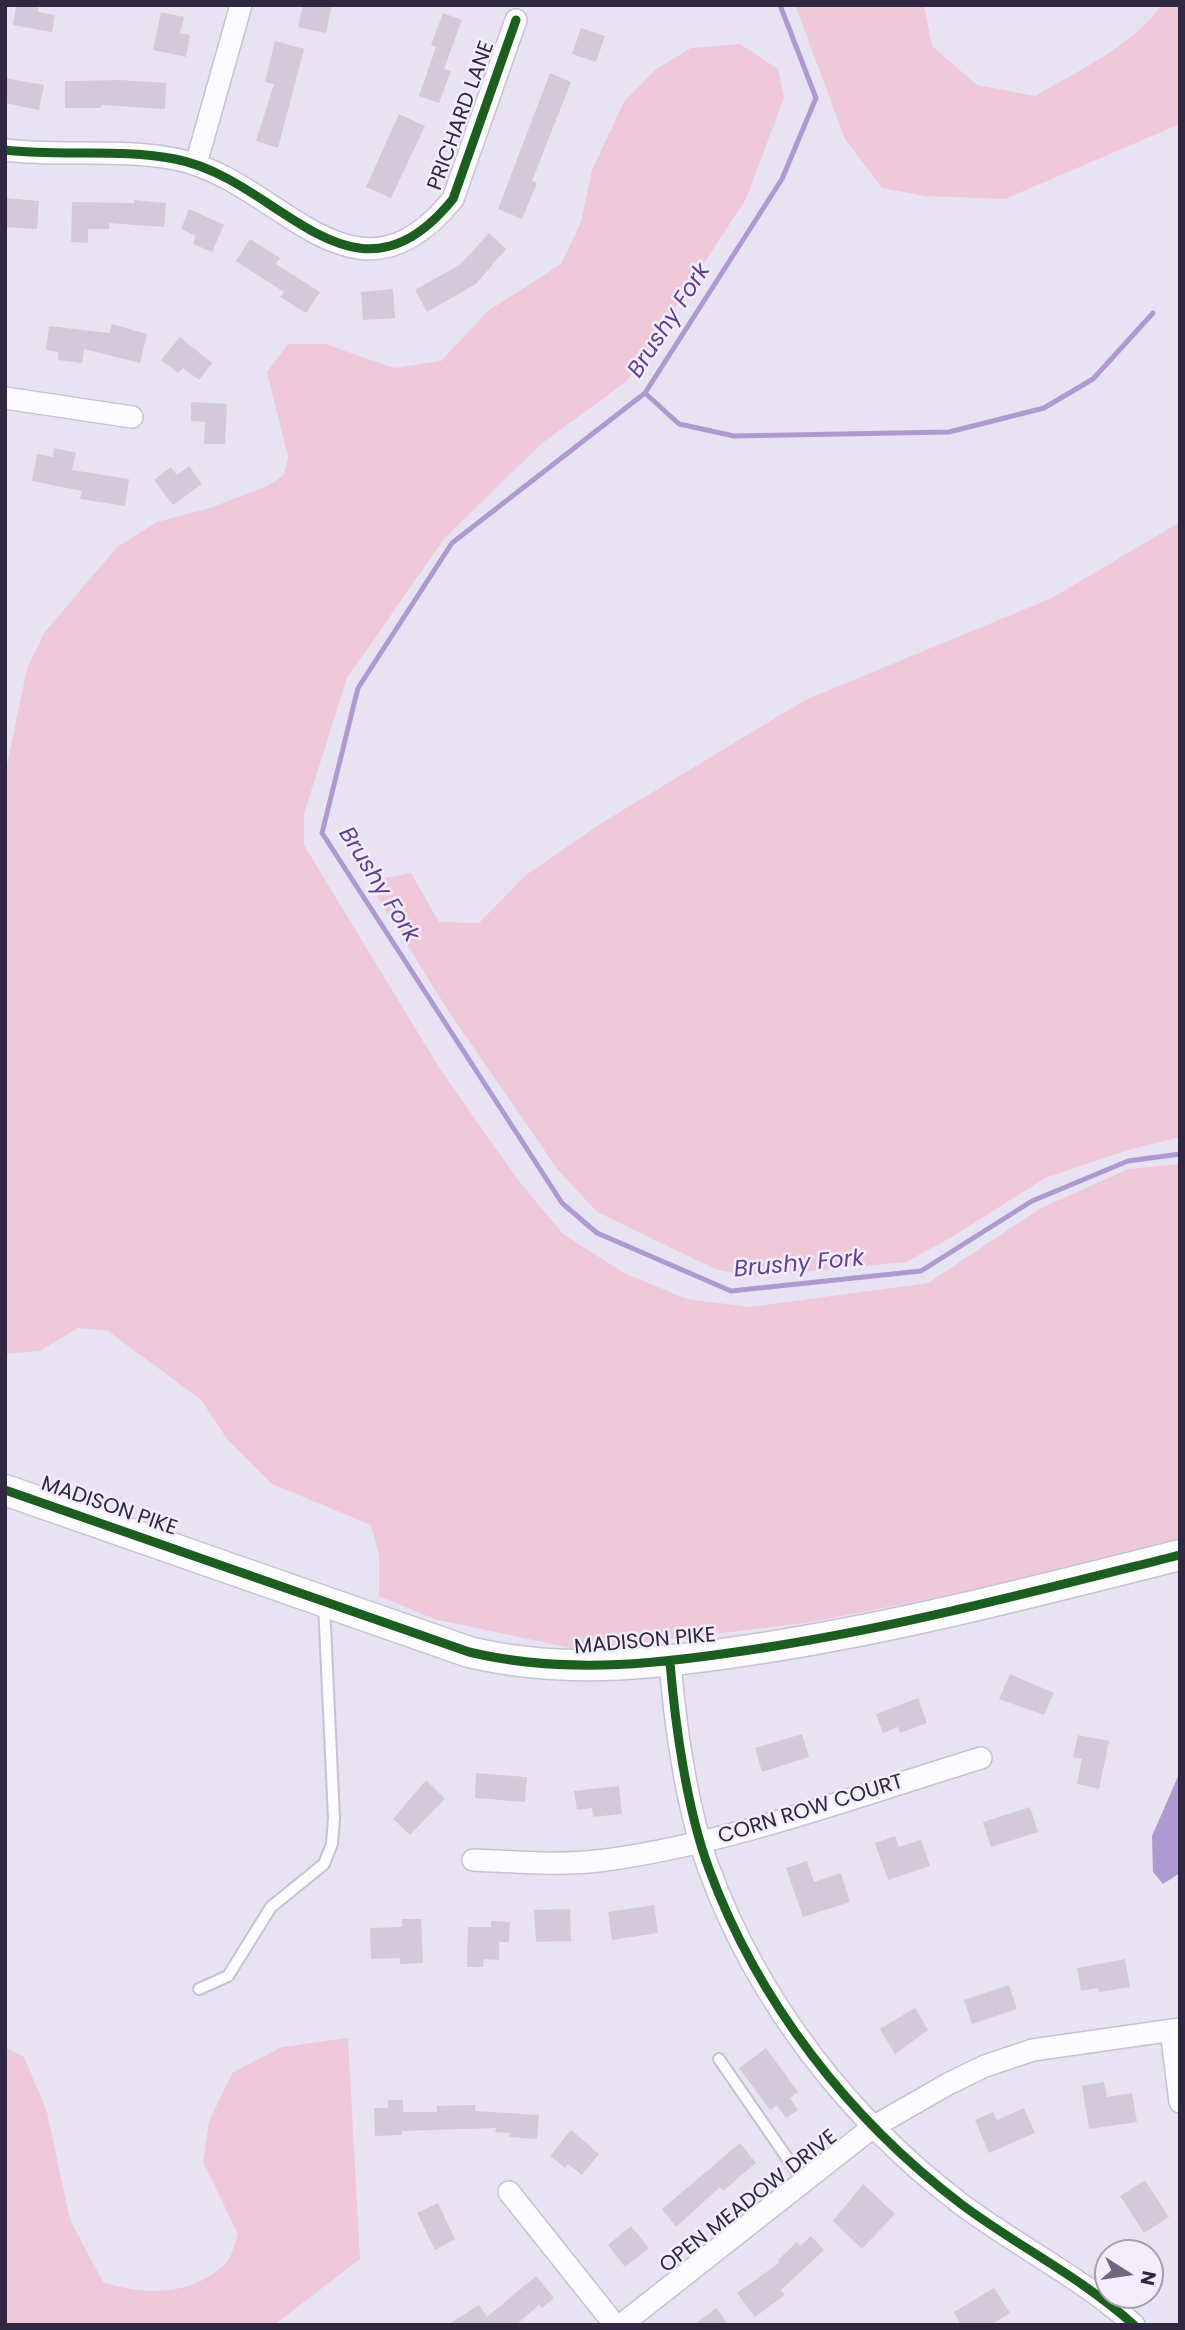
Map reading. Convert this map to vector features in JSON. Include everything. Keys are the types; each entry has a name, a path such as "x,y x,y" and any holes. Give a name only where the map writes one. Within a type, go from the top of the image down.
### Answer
{"street":[{"path":"196,164 241,5"},
{"name":"PRICHARD LANE","path":"5,150 44,155 141,155 196,164 239,183 312,232 374,251 398,245 433,223 453,199 516,20"},
{"path":"5,398 132,417"},
{"name":"MADISON PIKE","path":"5,1490 469,1652 514,1663 609,1667 670,1662 884,1627 1180,1555"},
{"path":"670,1662 674,1710 702,1843 723,1904 765,1985 808,2050 873,2127 905,2159 1004,2235 1077,2278 1134,2325"},
{"name":"CORN ROW COURT","path":"473,1860 560,1864 604,1860 702,1843 981,1758"},
{"path":"1175,2030 1180,2102"},
{"name":"OPEN MEADOW DRIVE","path":"621,2325 873,2127 948,2084 985,2066 1033,2050 1175,2030"},
{"path":"509,2192 615,2325"}],"lane":[{"path":"199,1989 228,1976 271,1907 324,1864 332,1844 334,1818 324,1602"},
{"path":"719,2059 803,2181"}],"shaded area":[{"path":"795,5 924,5 932,46 977,85 1035,96 1120,45 1150,20 1162,5 1180,5 1180,124 1005,199 925,196 882,188 845,139"},
{"path":"740,44 778,69 784,98 746,199 627,381 541,444 444,539 347,678 304,814 304,845 440,1069 518,1180 563,1234 624,1273 687,1299 750,1307 928,1283 1041,1208 1128,1169 1180,1164 1180,1538 966,1592 806,1623 580,1650 434,1619 379,1596 379,1554 371,1525 272,1484 227,1439 201,1400 108,1331 78,1328 40,1351 5,1354 5,774 27,669 44,633 117,547 157,522 213,507 269,485 284,475 288,457 267,372 288,344 325,344 394,368 441,361 488,311 561,264 581,222 592,170 624,102 655,70 691,48"},
{"path":"1180,522 1180,1137 1128,1150 1045,1178 952,1237 906,1262 751,1277 715,1269 597,1212 558,1170 447,1009 378,898 381,879 411,873 439,922 479,923 526,875 600,824 805,700 1052,598"},
{"path":"1180,1772 1180,1873 1163,1884 1153,1872 1152,1836"},
{"path":"348,2038 360,2259 274,2325 5,2325 5,2047 24,2057 47,2112 70,2220 103,2282 151,2291 183,2287 212,2275 225,2264 233,2250 238,2234 203,2162 209,2121 233,2072 282,2047"}],"building":[{"path":"16,5 39,5 38,12 55,15 52,32 13,25"},
{"path":"303,5 332,5 326,33 298,27"},
{"path":"161,12 184,17 180,33 190,35 186,57 153,50"},
{"path":"443,13 462,20 444,69 451,71 439,103 419,96 436,47 431,45"},
{"path":"581,28 605,36 596,62 572,54"},
{"path":"275,41 304,49 278,148 256,141 274,84 265,82"},
{"path":"550,73 571,82 532,181 537,183 522,219 498,209"},
{"path":"5,78 44,85 39,110 5,103"},
{"path":"121,80 166,83 165,109 101,105 101,108 65,108 65,81"},
{"path":"399,114 425,126 391,198 366,187"},
{"path":"5,198 39,201 37,229 5,227"},
{"path":"134,200 166,203 164,227 109,223 109,229 88,229 88,243 71,242 72,202 134,203"},
{"path":"189,209 224,225 212,252 193,244 196,236 181,229"},
{"path":"489,233 506,249 476,284 427,312 415,290 461,264"},
{"path":"250,239 280,258 276,264 320,292 306,313 280,297 284,292 236,261"},
{"path":"393,289 395,318 363,320 361,292"},
{"path":"112,324 147,334 140,363 84,349 82,363 58,360 58,352 46,350 49,326 109,333"},
{"path":"180,337 212,363 199,380 183,368 178,373 161,360"},
{"path":"191,402 227,404 225,444 204,444 205,422 191,421"},
{"path":"54,448 76,453 72,470 129,479 125,506 80,499 82,491 32,481 37,454 53,457"},
{"path":"189,466 202,484 173,505 154,480 171,467 177,475"},
{"path":"1010,1674 1054,1693 1044,1715 999,1699"},
{"path":"918,1698 927,1723 900,1733 898,1727 883,1733 876,1714"},
{"path":"802,1734 809,1757 762,1772 755,1748"},
{"path":"1078,1735 1109,1741 1099,1789 1077,1784 1082,1759 1073,1757"},
{"path":"476,1773 527,1777 525,1802 475,1798"},
{"path":"426,1780 445,1799 410,1835 393,1819"},
{"path":"619,1786 622,1814 593,1817 592,1808 577,1810 574,1791"},
{"path":"1030,1807 1038,1832 991,1847 983,1822"},
{"path":"895,1836 899,1847 921,1840 930,1866 888,1880 875,1843"},
{"path":"807,1861 814,1882 841,1873 850,1902 803,1917 786,1868"},
{"path":"654,1905 658,1933 612,1940 608,1912"},
{"path":"570,1909 571,1941 536,1942 534,1910"},
{"path":"402,1919 421,1919 423,1963 400,1964 400,1958 371,1959 370,1928 402,1927"},
{"path":"491,1921 510,1922 509,1942 499,1942 499,1960 484,1959 483,1967 467,1967 468,1927 491,1927"},
{"path":"1125,1959 1130,1987 1099,1992 1098,1988 1081,1991 1077,1968"},
{"path":"1009,1985 1017,2009 972,2024 964,2000"},
{"path":"915,2008 928,2030 895,2054 880,2029"},
{"path":"766,2048 798,2092 790,2098 798,2110 786,2118 777,2105 770,2110 739,2068"},
{"path":"1104,2082 1107,2097 1132,2093 1137,2122 1089,2129 1082,2086"},
{"path":"388,2100 403,2100 403,2112 437,2112 437,2106 475,2105 475,2111 539,2115 537,2139 509,2137 510,2133 495,2132 496,2128 402,2131 402,2135 375,2136 374,2108 388,2108"},
{"path":"1024,2108 1035,2133 989,2153 975,2120 993,2112 997,2120"},
{"path":"571,2130 599,2154 582,2175 568,2164 565,2168 550,2156"},
{"path":"740,2143 756,2163 723,2191 720,2187 676,2227 662,2209"},
{"path":"1145,2180 1169,2217 1144,2233 1120,2196"},
{"path":"863,2184 895,2214 862,2249 833,2221"},
{"path":"438,2203 455,2239 435,2250 417,2213"},
{"path":"631,2226 649,2248 625,2267 608,2245"},
{"path":"811,2236 824,2250 781,2290 785,2295 755,2317 737,2293 780,2262 778,2260 797,2242 800,2246"},
{"path":"536,2276 554,2298 542,2308 539,2305 516,2325 447,2325 479,2305 487,2317"},
{"path":"994,2288 1010,2313 991,2325 961,2325 954,2312"},
{"path":"716,2308 729,2325 694,2325"}],"waterway":[{"name":"Brushy Fork","path":"780,5 816,98 782,179 645,393 452,543 358,688 322,833 562,1203 597,1233 731,1291 921,1271 1032,1201 1128,1161 1180,1154"},
{"path":"645,393 679,424 734,436 949,432 1044,408 1093,379 1153,313"}],"cycle path":[{"path":"5,150 133,154 175,159 213,172 316,233 349,246 382,248 416,234 453,199 516,20"},
{"path":"5,1490 469,1652 544,1664 656,1662 821,1638 976,1606 1180,1555"},
{"path":"670,1662 683,1767 694,1821 709,1869 753,1966 811,2054 845,2096 920,2171 961,2204 1071,2277 1134,2325"}]}
